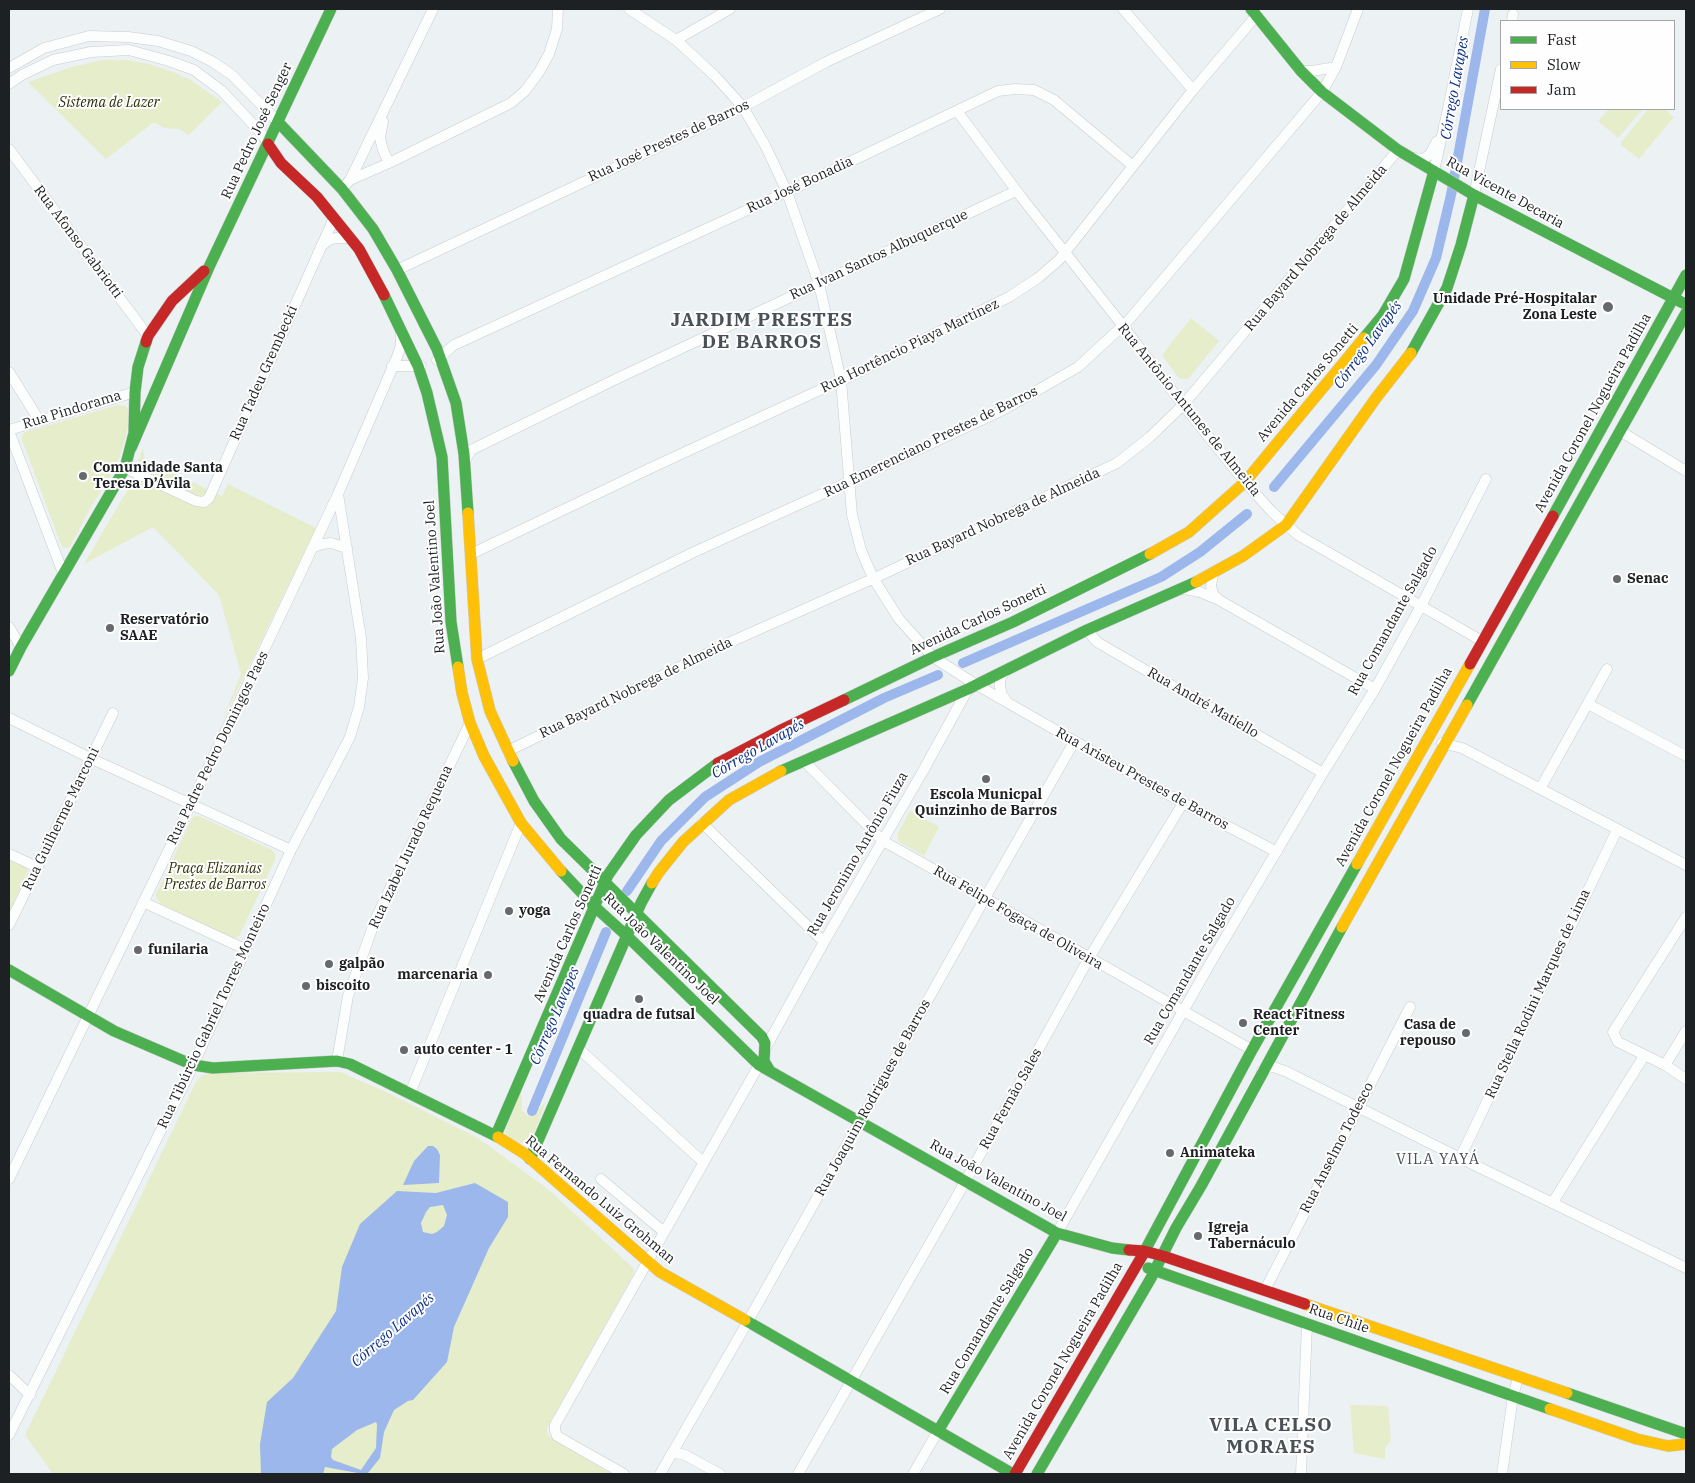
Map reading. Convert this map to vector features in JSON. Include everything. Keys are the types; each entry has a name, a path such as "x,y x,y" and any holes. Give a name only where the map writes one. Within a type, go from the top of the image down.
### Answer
{"street":[{"name":"Rua Pedro José Senger","path":"9,671 125,468 155,385 331,9"},
{"path":"342,189 350,180 433,9"},
{"path":"350,180 496,112 511,103 525,91 549,54 557,29 558,9"},
{"name":"Rua Aristeu Prestes de Barros","path":"629,9 676,40 715,76 743,107 766,148 787,192 818,284 841,380 852,515 861,550 873,578 899,619 933,657 972,687 1007,703 1183,803 1277,852"},
{"path":"676,40 730,9"},
{"name":"Rua José Prestes de Barros","path":"396,270 743,107 826,62 940,9"},
{"path":"1123,9 1193,90"},
{"name":"Rua Emerenciano Prestes de Barros","path":"477,659 694,552 1003,410 1078,367 1123,326 1322,92 1336,66 1358,9"},
{"name":"Avenida Carlos Sonetti","path":"496,1135 608,876 636,835 669,800 713,766 779,732 1142,559 1188,532 1248,485 1383,315 1404,279 1438,174 1448,109 1468,9"},
{"name":"Rua Hortêncio Piaya Martinez","path":"471,554 841,380 1009,298 1038,278 1064,254 1254,12"},
{"name":"Rua Vicente Decaria","path":"1254,12 1301,71 1322,92 1398,150 1470,193 1674,299"},
{"path":"9,68 44,48 89,36 128,37 158,42 191,51 214,62 232,75 279,122"},
{"path":"9,84 22,75 52,60 91,52 129,50 194,70 222,91 261,133 268,144"},
{"path":"1301,71 1312,71 1336,66"},
{"path":"527,1156 578,1048 641,903 660,872 683,842 729,800 772,775 972,687 1087,630 1213,574 1243,556 1286,525 1376,398 1414,350 1447,288 1467,224 1470,193 1500,73"},
{"name":"Rua José Bonadia","path":"426,354 454,345 787,192 998,91 1015,88 1034,90 1054,100 1132,166"},
{"path":"388,103 380,138 389,162"},
{"name":"Avenida Carlos Sonetti","path":"1411,158 1424,159 1430,154 1448,109"},
{"name":"Rua Antônio Antunes de Almeida","path":"957,111 1064,254 1123,326 1183,405 1272,512 1298,535 1482,641"},
{"name":"Rua João Valentino Joel","path":"279,122 342,189 373,229 396,270 426,354 456,403 464,454 477,659 490,711 534,801 544,818 561,839 761,1035"},
{"path":"256,169 262,165 281,163 279,152 282,145 286,142 297,143"},
{"name":"Rua João Valentino Joel","path":"268,144 281,163 317,196 359,250 402,329 426,354 427,393 442,460 446,562 451,622 462,693 470,723 484,756 521,823 549,858 595,907 754,1060 770,1071 1057,1233 1112,1248 1144,1251"},
{"name":"Rua Afonso Gabriotti","path":"9,148 148,336"},
{"name":"Rua Bayard Nobrega de Almeida","path":"508,751 735,640 873,578 1117,463 1150,437 1183,405 1398,150"},
{"name":"Rua Ivan Santos Albuquerque","path":"464,454 616,379 1016,191"},
{"path":"1467,224 1478,210 1484,207 1497,207"},
{"name":"Rua Tadeu Grembecki","path":"125,468 196,501 204,502 209,498 334,218"},
{"path":"321,246 329,240 349,238"},
{"name":"Rua Pedro José Senger","path":"131,448 135,421 136,376 140,357 148,336 172,301 209,267"},
{"name":"Avenida Coronel Nogueira Padilha","path":"1014,1474 1144,1251 1252,1050 1686,275"},
{"path":"1674,299 1686,305"},
{"path":"172,301 181,302 186,305 189,311 188,316"},
{"path":"1037,1474 1155,1271 1176,1228 1201,1186 1274,1049 1446,738 1494,658 1686,313"},
{"name":"Rua Padre Pedro Domingos Paes","path":"9,1179 314,547 399,351 402,329"},
{"path":"392,366 454,345"},
{"name":"Rua Padre Pedro Domingos Paes","path":"392,366 426,354"},
{"path":"9,372 39,420"},
{"path":"136,376 142,382 155,385"},
{"path":"135,392 155,385"},
{"name":"Rua Pindorama","path":"9,430 135,392"},
{"path":"9,430 63,574"},
{"path":"1620,431 1686,471"},
{"path":"449,448 464,454 458,470 446,468 442,460 444,452 449,448"},
{"name":"Rua Comandante Salgado","path":"913,1474 1057,1233 1182,1012 1374,689 1421,606 1486,478"},
{"name":"Rua Tibúrcio Gabriel Torres Monteiro","path":"9,1435 193,1066 291,850 350,737 359,707 362,678 361,638 338,494"},
{"path":"314,547 331,543 347,548"},
{"path":"1213,574 1211,586 1213,594 1219,600"},
{"path":"1182,589 1200,592 1219,600 1374,689"},
{"path":"9,627 21,647"},
{"name":"Rua André Matiello","path":"1087,630 1097,642 1323,772"},
{"path":"1007,703 1002,695 1000,679 1008,669"},
{"path":"1540,788 1607,669"},
{"name":"Rua Jeronimo Antônio Fiuza","path":"764,1050 824,942 972,687"},
{"path":"1588,704 1686,756"},
{"name":"Rua Guilherme Marconi","path":"9,925 112,713"},
{"path":"9,718 90,758 291,850"},
{"name":"Rua Izabel Jurado Requena","path":"337,1061 348,996 376,918 470,723"},
{"path":"1432,731 1440,727 1446,738 1462,748 1686,865"},
{"name":"Rua Joaquim Rodrigues de Barros","path":"660,1474 748,1323 1074,742"},
{"name":"Rua Felipe Fogaça de Oliveira","path":"804,761 883,841 1252,1050"},
{"name":"Rua Fernão Sales","path":"798,1474 965,1182 1089,958 1183,803"},
{"path":"410,1093 521,823"},
{"path":"702,823 824,942"},
{"name":"Rua Stella Rodini Marques de Lima","path":"1460,1158 1617,830"},
{"path":"9,854 37,867"},
{"path":"143,902 245,949"},
{"path":"1686,917 1613,1032 1618,1042 1665,1065 1686,1079"},
{"name":"Rua Fernando Luiz Grohman","path":"9,970 88,1017 137,1042 193,1066 213,1068 337,1061 350,1064 496,1135 527,1156 660,1272 1014,1474"},
{"name":"Rua Anselmo Todesco","path":"1265,1290 1410,1007"},
{"path":"1665,1065 1686,1031"},
{"path":"754,1060 750,1046 751,1042 761,1035 773,1033"},
{"path":"761,1035 765,1043 764,1061 770,1071"},
{"path":"578,1048 704,1162"},
{"path":"1274,1049 1275,1061 1286,1071"},
{"path":"624,1474 557,1436 556,1425 704,1162 754,1060 758,1059 764,1050"},
{"path":"1553,1202 1644,1056"},
{"path":"1262,1071 1268,1068 1286,1071 1686,1268"},
{"path":"601,1179 664,1232"},
{"path":"1176,1228 1177,1245 1181,1257 1202,1270"},
{"name":"Rua João Valentino Joel","path":"1112,1248 1137,1263"},
{"path":"1144,1251 1163,1256"},
{"name":"Rua Chile","path":"1163,1256 1686,1434"},
{"name":"Avenida Coronel Nogueira Padilha","path":"1137,1263 1155,1271"},
{"name":"Rua Chile","path":"1155,1271 1637,1439 1668,1446 1686,1444"},
{"path":"1301,1474 1308,1324"},
{"path":"9,1375 30,1394"},
{"path":"1502,1474 1513,1396 1518,1378"},
{"path":"1668,1446 1675,1441 1676,1436 1671,1428"},
{"path":"671,1454 685,1454 720,1474"}],"green space":[{"name":"Sistema de Lazer","path":"102,60 126,60 149,64 173,72 191,80 222,102 189,135 179,129 164,128 154,122 106,159 28,82 72,67"},
{"path":"1608,110 1642,110 1618,138 1598,121"},
{"path":"1647,110 1665,110 1674,117 1639,159 1620,144"},
{"path":"1191,318 1219,341 1188,379 1182,379 1178,377 1162,355"},
{"path":"118,405 126,406 130,413 126,436 116,467 91,507 70,547 62,547 22,440 22,435 25,432"},
{"path":"143,448 145,460 222,496 228,484 316,528 221,724 241,674 219,595 153,527 84,564 128,489"},
{"path":"910,811 939,827 924,856 898,841 898,833"},
{"name":"Praça Elizanias Prestes de Barros","path":"199,816 272,850 275,854 275,860 239,936 235,938 231,938 161,904 155,896 192,818"},
{"path":"9,860 27,867 28,870 9,914"},
{"path":"340,1072 384,1091 478,1138 549,1190 634,1269 633,1275 547,1428 547,1433 550,1437 611,1474 53,1474 25,1435 196,1082 201,1076 208,1073"},
{"path":"521,1089 522,1110 528,1116 537,1111 546,1101 534,1134 525,1143 516,1143 509,1139 505,1132"},
{"path":"1350,1405 1388,1406 1391,1441 1385,1448 1385,1459 1354,1453"}],"water":[{"path":"428,1146 433,1146 437,1149 440,1155 439,1183 403,1185 414,1161"},
{"path":"475,1183 508,1202 508,1217 489,1248 454,1327 447,1362 413,1400 394,1410 384,1432 380,1458 368,1473 363,1474 325,1467 323,1474 261,1474 260,1444 267,1402 293,1378 336,1311 342,1267 360,1224 397,1191 436,1193","holes":["443,1205 447,1215 444,1226 432,1234 423,1232 421,1223 426,1212 430,1207","376,1422 376,1448 361,1470 333,1460 331,1457 332,1449 357,1430"]}],"waterway":[{"name":"Córrego Lavapés","path":"1274,487 1376,365 1413,311 1436,258 1451,195 1485,9"},
{"name":"Córrego Lavapés","path":"963,663 1161,577 1200,552 1247,514"},
{"name":"Córrego Lavapés","path":"627,891 661,841 705,797 759,762 884,698 938,675"},
{"name":"Córrego Lavapes","path":"532,1111 606,932"}],"traffic: fast":[{"path":"131,448 209,267 331,9"},
{"path":"1251,9 1301,71 1322,92 1398,150 1474,195 1683,303"},
{"path":"279,123 342,189 373,229 397,270 437,349 456,403 464,454 468,513"},
{"path":"1364,338 1383,315 1404,279 1434,171"},
{"path":"1411,353 1447,288 1474,195"},
{"path":"1553,516 1686,275"},
{"path":"384,295 418,366 427,393 442,457 451,622 458,667"},
{"path":"1467,705 1686,313"},
{"path":"9,671 125,468 134,433 138,367 146,342"},
{"path":"844,700 933,657 1013,622 1150,554"},
{"path":"781,771 968,689 1087,630 1196,582"},
{"path":"513,761 534,801 561,839 762,1037 765,1043 764,1061 770,1071"},
{"path":"496,1135 608,875 636,835 669,800 718,763"},
{"path":"1142,1256 1252,1050 1357,864"},
{"path":"561,871 595,907 759,1065 1057,1233 1112,1248 1129,1250"},
{"path":"530,1159 641,903 652,883"},
{"path":"1037,1474 1151,1278 1176,1228 1201,1186 1342,927"},
{"path":"9,970 114,1031 193,1065 213,1068 337,1061 350,1064 498,1137"},
{"path":"938,1431 1057,1233"},
{"path":"1148,1268 1550,1409"},
{"path":"745,1320 1013,1474"},
{"path":"1567,1393 1686,1434"}],"traffic: slow":[{"path":"1150,554 1189,532 1245,482 1364,338"},
{"path":"1196,582 1243,556 1286,525 1376,398 1411,353"},
{"path":"468,513 477,659 490,711 513,761"},
{"path":"1357,864 1470,664"},
{"path":"458,667 462,693 470,723 484,756 521,823 561,871"},
{"path":"1342,927 1467,705"},
{"path":"652,883 683,842 729,800 781,771"},
{"path":"498,1137 525,1154 660,1272 745,1320"},
{"path":"1305,1304 1567,1393"},
{"path":"1550,1409 1637,1439 1668,1446 1686,1444"}],"traffic: jam":[{"path":"268,144 281,163 317,197 359,249 384,295"},
{"path":"146,342 148,336 172,301 204,271"},
{"path":"1470,664 1553,516"},
{"path":"718,763 844,700"},
{"path":"1129,1250 1144,1251 1163,1256 1305,1304"},
{"path":"1015,1474 1142,1256"}],"place":[{"name":"Unidade Pré-Hospitalar Zona Leste","path":"1608,307"},
{"name":"Comunidade Santa Teresa D’Ávila","path":"83,476"},
{"name":"Senac","path":"1617,579"},
{"name":"Reservatório SAAE","path":"110,628"},
{"name":"Escola Municpal Quinzinho de Barros","path":"986,779"},
{"name":"yoga","path":"509,911"},
{"name":"funilaria","path":"138,950"},
{"name":"galpão","path":"329,964"},
{"name":"marcenaria","path":"488,975"},
{"name":"biscoito","path":"306,986"},
{"name":"quadra de futsal","path":"639,999"},
{"name":"React Fitness Center","path":"1243,1023"},
{"name":"Casa de repouso","path":"1466,1033"},
{"name":"auto center - 1","path":"404,1050"},
{"name":"Animateka","path":"1170,1153"},
{"name":"Igreja Tabernáculo","path":"1198,1236"}],"district":[{"name":"JARDIM PRESTES DE BARROS","path":"762,332"},
{"name":"VILA YAYÁ","path":"1438,1160"},
{"name":"VILA CELSO MORAES","path":"1271,1437"}]}
